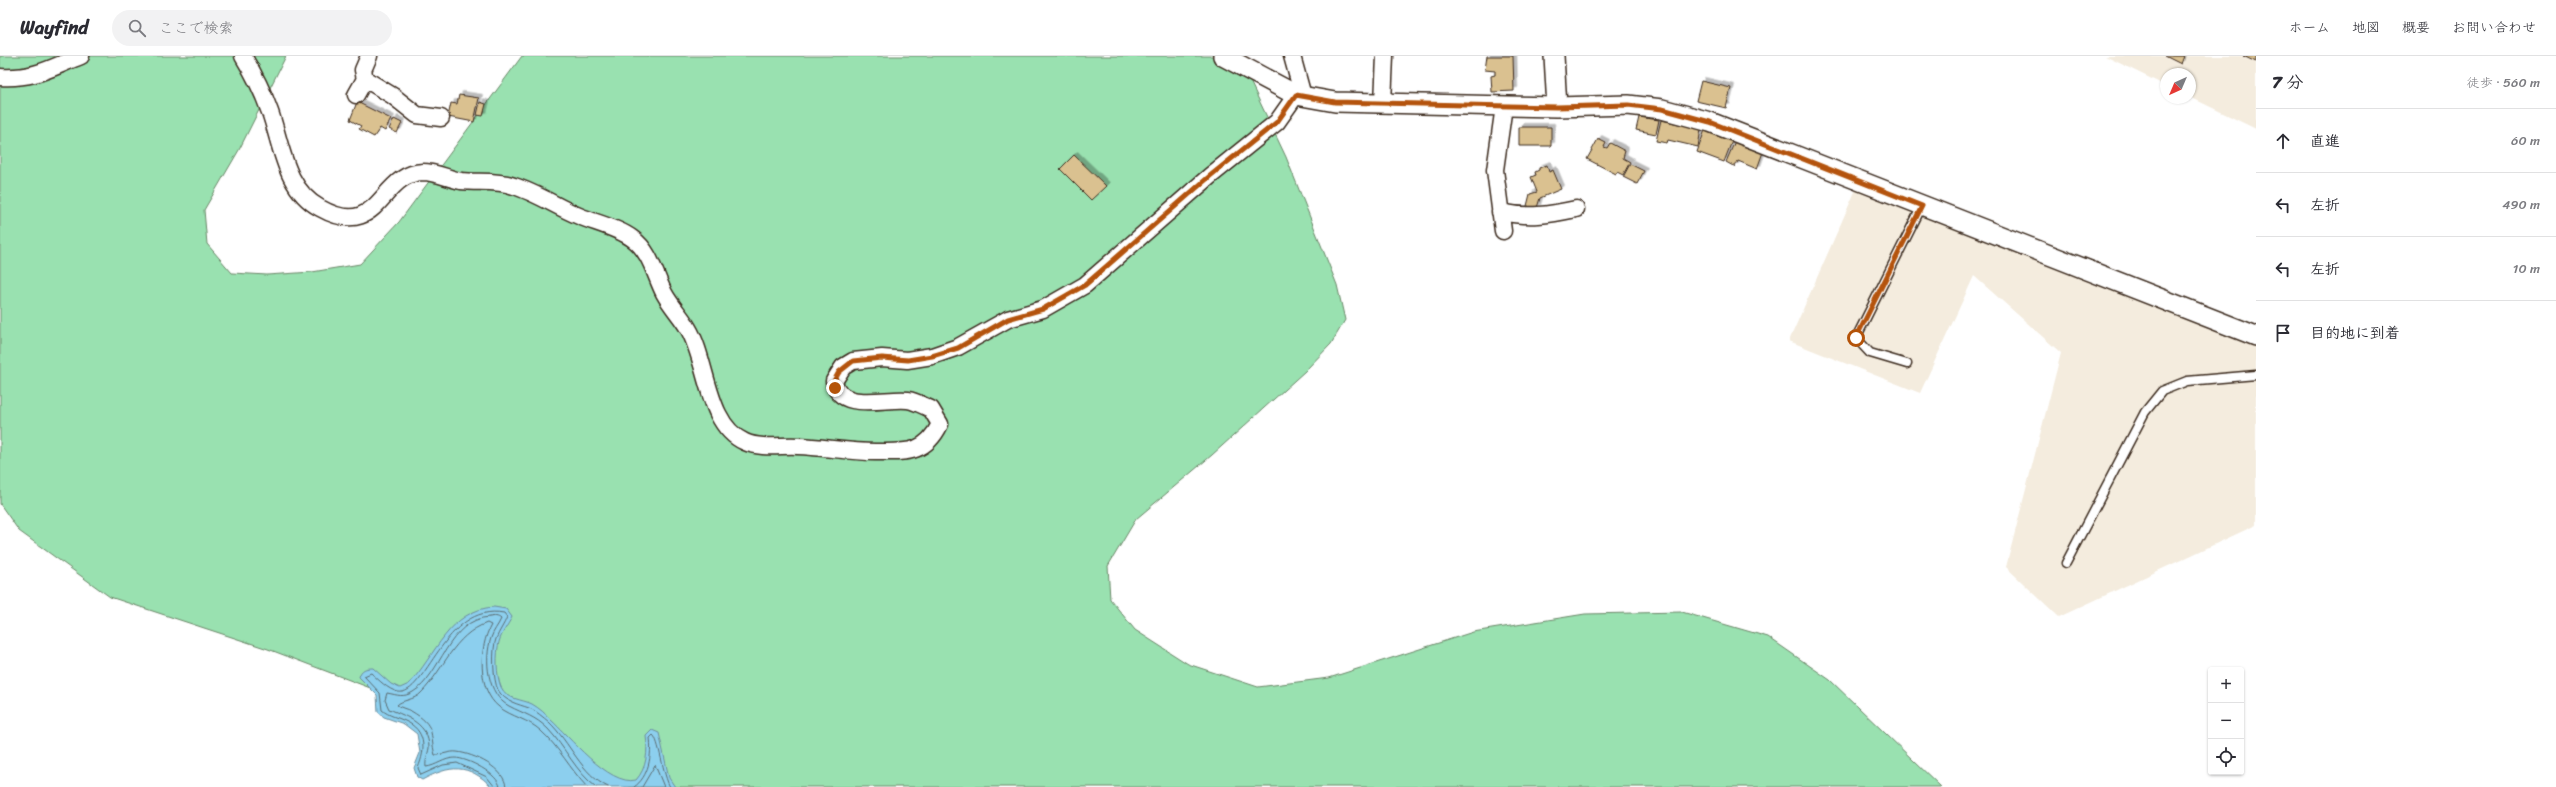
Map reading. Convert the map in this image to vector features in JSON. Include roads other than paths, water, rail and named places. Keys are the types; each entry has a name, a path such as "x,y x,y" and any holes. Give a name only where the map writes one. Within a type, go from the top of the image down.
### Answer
{"street":[{"path":"0,77 20,78 42,74 82,56"},
{"path":"242,56 257,80 271,115 284,163 298,188 318,207 342,218 358,216 372,210 400,181 412,174 424,172 461,181 514,186 630,237 650,260 666,296 689,329 697,348 712,401 728,429 745,442 759,446 798,446 850,452 914,451 923,446 940,424 931,408 908,400 872,403 845,398 835,388 834,381 844,367 853,361 882,358 908,360 932,356 958,348 1008,319 1043,309 1085,285 1210,176 1277,122 1299,95 1292,56"},
{"path":"356,95 365,79 363,70 369,56"},
{"path":"1223,56 1299,95 1335,102 1557,107 1628,105 1662,109 1710,122 2256,336"},
{"path":"1383,103 1385,56"},
{"path":"1554,56 1557,107"},
{"path":"365,79 393,96 417,115 441,118"},
{"path":"1503,231 1495,170 1504,106"},
{"path":"1500,212 1519,216 1542,217 1576,209"}],"lane":[{"path":"1907,364 1870,353 1856,338 1922,206"},
{"path":"2066,563 2145,412 2162,391 2187,381 2256,375"}],"water":[{"path":"494,607 506,609 512,617 500,639 497,652 498,677 501,687 507,694 537,707 601,768 614,776 625,780 636,780 640,775 646,759 646,736 652,730 659,733 669,778 675,787 492,787 475,774 467,770 458,769 441,771 422,780 417,777 414,768 420,753 417,734 404,724 384,717 378,712 377,695 359,677 360,674 368,668 373,668 391,684 400,688 409,684 454,625 466,616 479,610"}]}
